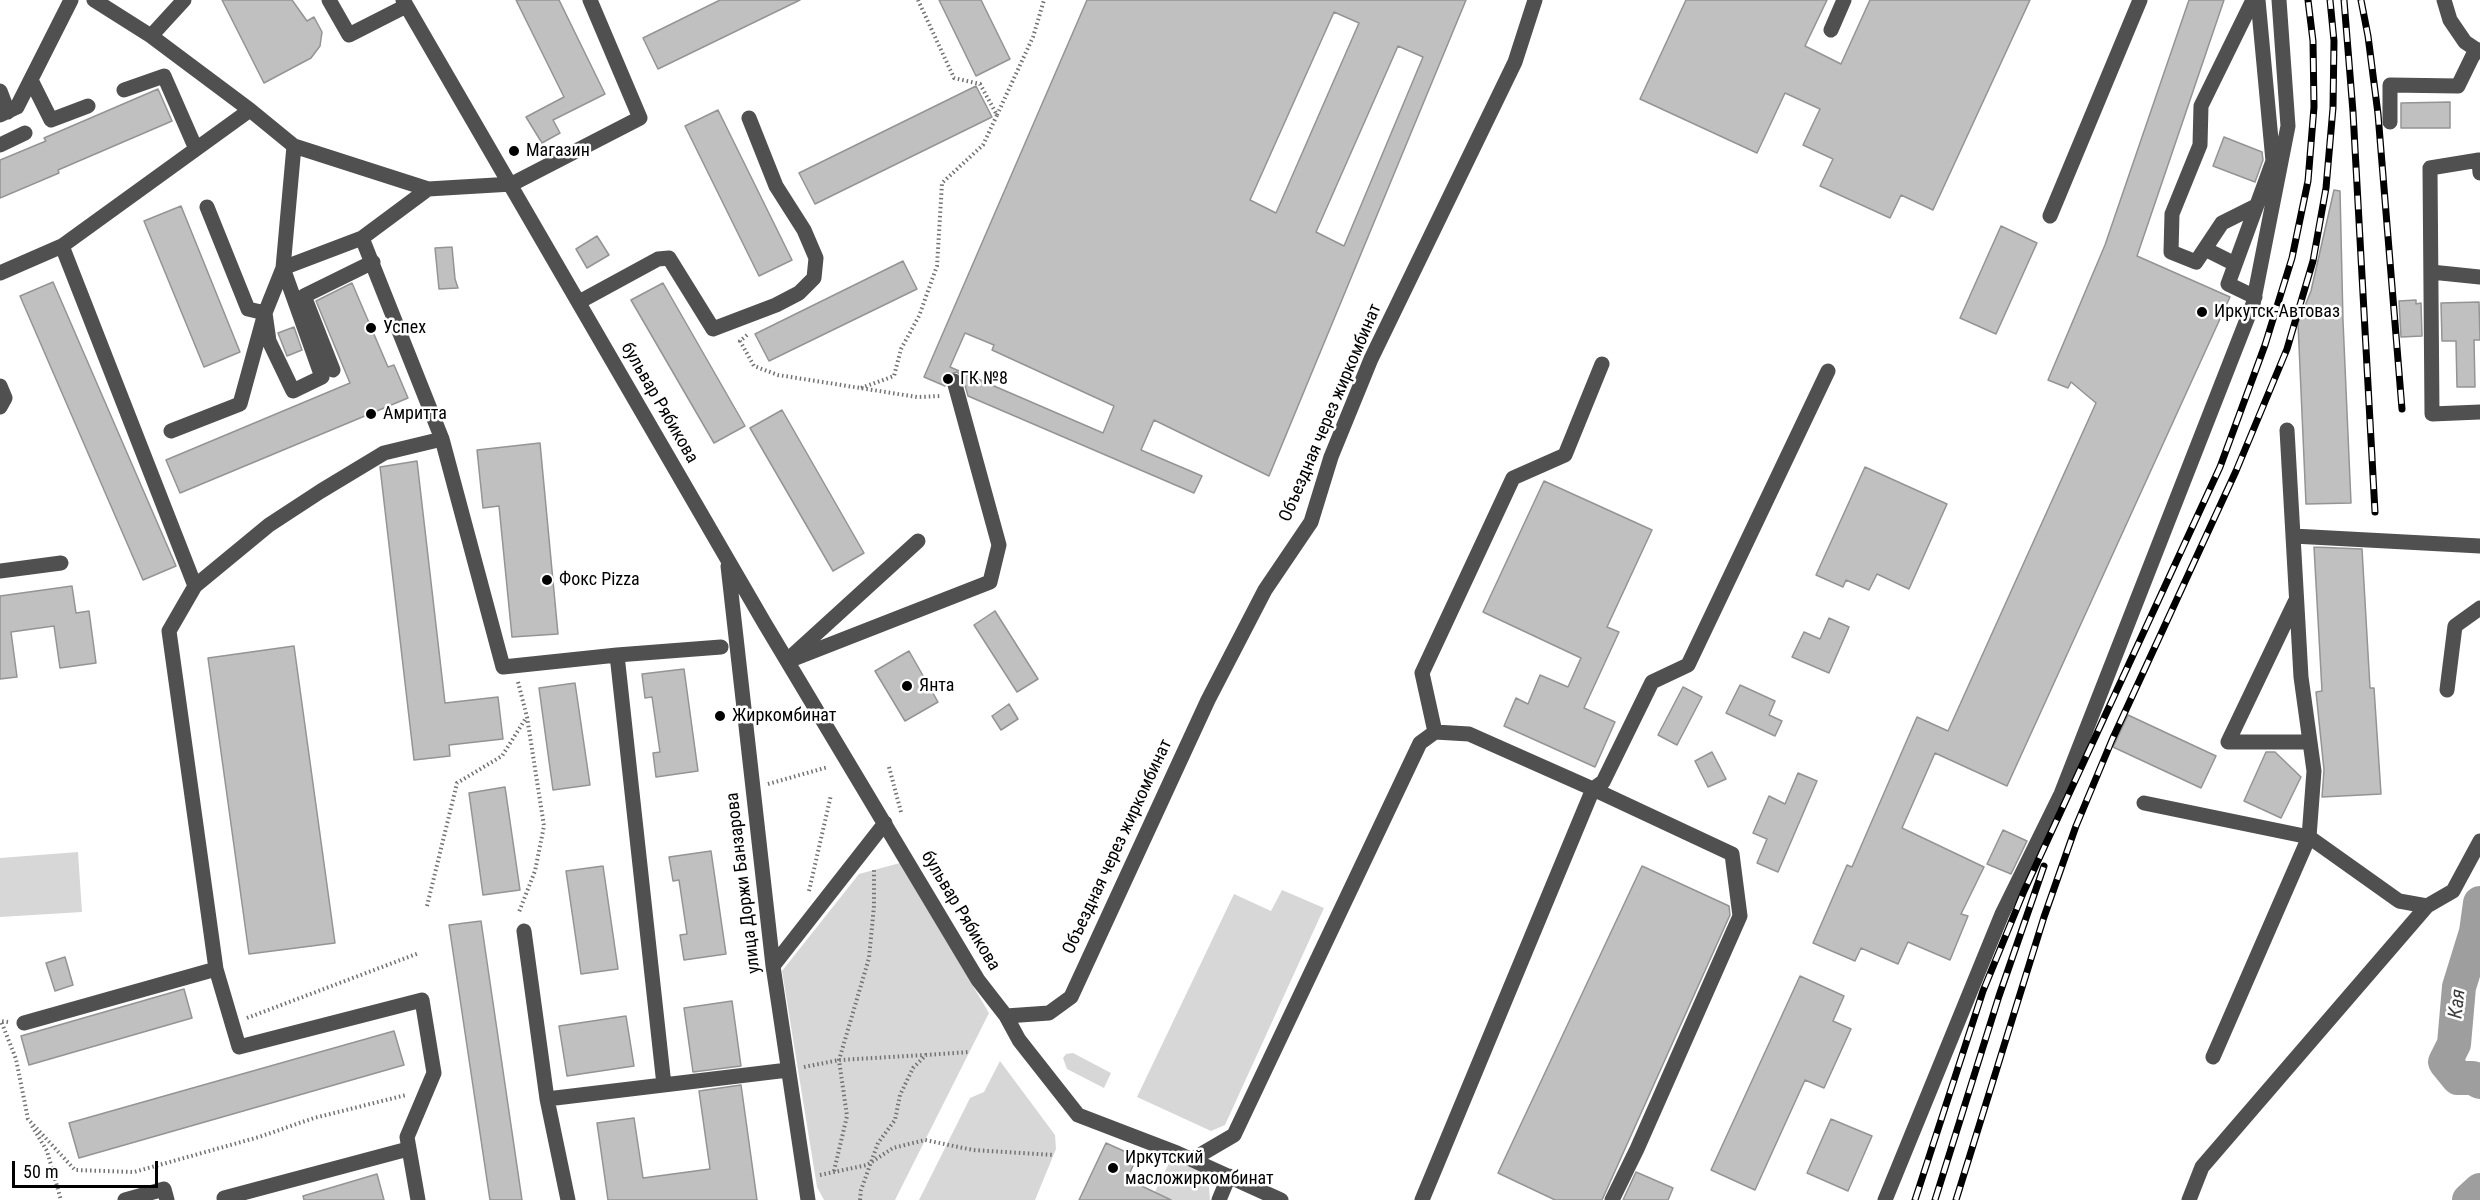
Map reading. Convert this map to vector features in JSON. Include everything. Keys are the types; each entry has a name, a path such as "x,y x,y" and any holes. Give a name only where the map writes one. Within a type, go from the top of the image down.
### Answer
{"street":[{"path":"0,91 4,114 17,107 71,0"},
{"path":"94,0 151,36 294,146 428,189 512,184 640,118 590,0"},
{"path":"151,36 184,0"},
{"path":"328,0 349,35 405,3"},
{"name":"Объездная через жиркомбинат","path":"1006,1016 1049,1013 1071,997 1208,700 1265,590 1311,522 1331,457 1371,359 1515,62 1535,0"},
{"path":"1831,30 1844,0"},
{"path":"2050,216 2140,0"},
{"path":"2256,0 2201,106 2200,145 2172,214 2172,252 2196,262 2222,223 2256,206"},
{"path":"2255,297 2228,284 2273,161 2256,0"},
{"path":"1885,1200 2002,914 2061,794 2255,297 2288,126 2278,0"},
{"path":"2390,122 2390,85 2458,86 2478,50 2465,42 2455,27 2444,0"},
{"name":"бульвар Рябикова","path":"405,3 512,184 727,560 978,980 1006,1016 1019,1040 1078,1115 1193,1160 1281,1200"},
{"path":"124,90 164,76 196,149"},
{"path":"31,80 51,120 88,106"},
{"path":"0,273 62,246 250,110"},
{"path":"579,302 658,259 669,258 713,329 776,305 799,293 814,278 816,258 804,230 776,186 749,118"},
{"path":"0,145 26,133"},
{"path":"171,431 240,404 265,313 283,268 294,146"},
{"path":"2480,173 2480,160 2430,168 2432,414 2480,412"},
{"path":"283,268 362,238 428,189"},
{"path":"207,207 248,309 265,313"},
{"path":"362,238 442,439 503,667 721,646"},
{"path":"62,246 195,586"},
{"path":"2205,249 2235,264"},
{"path":"333,370 304,296 373,262"},
{"path":"265,313 269,341 293,391 322,377 283,268"},
{"path":"2431,272 2480,277"},
{"path":"1435,732 1422,674 1513,478 1565,456 1602,364"},
{"path":"1422,1200 1593,789 1603,782 1652,682 1688,665 1828,371"},
{"path":"788,660 990,582 999,545 954,381"},
{"path":"0,386 5,398 0,406"},
{"path":"2213,1057 2309,837 2314,771 2301,677 2287,430"},
{"path":"418,1200 406,1137 434,1074 422,1000 240,1047 216,969 169,631 195,586 269,525 384,453 442,439"},
{"path":"2293,536 2480,546"},
{"path":"788,660 918,542"},
{"name":"улица Доржи Банзарова","path":"727,560 773,966 793,1069 808,1200"},
{"path":"0,571 61,563"},
{"path":"2296,599 2228,742 2310,742"},
{"path":"2447,690 2455,626 2480,608"},
{"path":"616,655 664,1085"},
{"path":"1193,1160 1234,1136 1420,743 1435,732 1469,734 1732,854 1740,916 1637,1149 1612,1200"},
{"path":"2144,803 2309,837 2399,901 2427,906"},
{"path":"773,966 885,823"},
{"path":"2189,1200 2202,1167 2427,906 2453,891 2480,842"},
{"path":"524,931 547,1099 568,1200"},
{"path":"24,1023 216,969"},
{"path":"547,1099 793,1069"},
{"path":"224,1198 408,1149"},
{"path":"1219,1200 1229,1176"},
{"path":"125,1200 164,1189 168,1200"}],"path":[{"path":"918,0 954,78 980,84 997,116"},
{"path":"861,388 894,376 901,349 919,316 937,266 942,183 983,145 1033,37 1044,0"},
{"path":"753,314 756,326 740,341 754,366 778,375 917,397 942,396 954,381"},
{"path":"503,667 520,684 544,826 535,871 519,912"},
{"path":"427,906 457,783 502,756 527,717"},
{"path":"753,788 828,767"},
{"path":"889,767 901,812"},
{"path":"807,899 831,795"},
{"path":"834,1172 847,1116 839,1060 869,958 874,906 874,869"},
{"path":"232,1024 419,953"},
{"path":"24,1023 1,1021 16,1059 28,1119 47,1151 61,1200"},
{"path":"793,1069 839,1060 969,1052"},
{"path":"860,1200 861,1190 878,1143 895,1120 900,1095 913,1068 926,1055"},
{"path":"28,1119 75,1170 134,1172 259,1137 314,1118 427,1089"},
{"path":"815,1176 871,1162 893,1148 925,1140 973,1150 1054,1155"}],"shaded area":[{"path":"78,852 82,912 0,917 0,858"},
{"path":"900,863 989,1013 895,1200 824,1200 817,1187 782,971 859,874"},
{"path":"1282,890 1324,908 1225,1125 1211,1131 1137,1097 1234,894 1271,911"},
{"path":"1073,1053 1111,1073 1104,1088 1067,1069 1063,1058 1066,1054"},
{"path":"1000,1061 1055,1135 1056,1149 1035,1200 919,1200 970,1098 984,1092"},
{"path":"1171,1159 1208,1175 1210,1200 1151,1200"}],"building":[{"path":"222,0 292,0 307,21 314,17 322,32 320,46 311,58 264,83"},
{"path":"516,0 559,0 605,94 553,120 560,133 542,143 526,117 564,97"},
{"path":"720,0 800,0 658,69 643,38"},
{"path":"939,0 981,0 1010,59 976,76"},
{"path":"1087,0 1466,0 1269,476 1154,420 1141,450 1202,476 1194,493 968,396 963,378 957,372 947,375 945,386 924,377","holes":["1334,12 1359,23 1276,213 1250,200","1398,46 1423,57 1344,246 1316,232","965,333 994,345 992,350 1114,406 1103,433 950,367"]},
{"path":"1686,0 1827,0 1805,46 1841,64 1870,0 2030,0 1933,210 1901,195 1890,218 1820,186 1833,159 1803,145 1820,109 1785,93 1757,153 1640,99"},
{"path":"2189,0 2224,0 2137,256 2230,297 2007,786 1935,753 1902,828 1984,867 1961,914 1968,916 1950,960 1908,942 1898,964 1861,948 1855,961 1813,943 1847,865 1852,867 1917,717 1948,731 2096,403 2071,382 2068,388 2048,380 2105,245"},
{"path":"976,86 992,117 815,204 799,173"},
{"path":"158,89 172,121 58,170 59,173 0,198 0,160 46,141 44,138"},
{"path":"2450,102 2450,128 2401,128 2401,103"},
{"path":"718,110 792,260 759,276 685,126"},
{"path":"2224,137 2262,152 2263,160 2255,182 2213,166"},
{"path":"2334,190 2340,191 2351,503 2306,504 2298,323 2311,291"},
{"path":"181,206 240,352 204,367 144,221"},
{"path":"2001,226 2037,243 1996,334 1960,318"},
{"path":"597,236 609,255 587,268 576,249"},
{"path":"452,247 458,288 439,289 435,248"},
{"path":"903,261 917,289 769,361 755,334"},
{"path":"53,282 176,566 143,580 20,296"},
{"path":"352,283 388,367 394,365 408,398 180,493 166,460 350,383 316,301"},
{"path":"663,283 745,426 714,443 631,300"},
{"path":"2416,300 2416,304 2421,303 2422,336 2401,337 2399,301"},
{"path":"2479,302 2480,340 2474,340 2475,387 2457,387 2456,341 2442,341 2441,303"},
{"path":"294,327 302,350 287,356 278,333"},
{"path":"782,410 864,553 833,571 750,428"},
{"path":"540,443 558,634 512,637 499,506 483,508 477,450"},
{"path":"417,461 445,703 498,697 503,739 449,745 450,756 414,760 380,467"},
{"path":"1865,467 1947,504 1909,589 1877,574 1869,590 1846,580 1843,587 1816,575"},
{"path":"1544,481 1652,530 1607,627 1619,632 1584,708 1615,722 1595,767 1504,726 1516,698 1528,704 1540,675 1568,687 1581,658 1483,612"},
{"path":"2314,547 2362,549 2370,688 2374,688 2381,794 2322,797 2324,770 2316,692 2322,691"},
{"path":"72,586 76,613 89,611 96,663 60,668 54,626 11,632 17,677 0,679 0,596"},
{"path":"995,611 1038,679 1017,692 974,625"},
{"path":"1829,618 1849,627 1829,673 1792,657 1804,632 1820,639"},
{"path":"294,646 335,943 249,954 208,658"},
{"name":"Янта","path":"909,651 938,702 905,721 875,671"},
{"path":"684,669 698,771 656,777 653,753 660,752 652,697 645,698 642,674"},
{"path":"575,683 590,785 553,790 539,688"},
{"path":"1740,685 1775,701 1769,715 1782,721 1775,736 1726,713"},
{"path":"1683,687 1702,697 1677,745 1658,735"},
{"path":"1009,704 1018,719 1001,730 992,716"},
{"path":"2128,715 2216,756 2201,788 2113,747"},
{"path":"1712,752 1726,779 1708,787 1695,761"},
{"path":"2266,752 2275,752 2301,777 2281,818 2244,801"},
{"path":"1798,773 1817,781 1778,872 1757,863 1767,839 1753,833 1769,796 1785,804"},
{"path":"505,787 520,890 483,895 469,793"},
{"path":"2003,830 2027,841 2011,874 1987,864"},
{"path":"711,851 726,954 684,960 680,935 687,934 679,880 673,881 669,857"},
{"path":"603,866 618,969 581,974 566,871"},
{"path":"1642,866 1729,906 1730,915 1602,1200 1555,1200 1498,1173"},
{"path":"481,921 522,1200 490,1200 449,925"},
{"path":"65,957 73,985 55,991 46,963"},
{"path":"1800,976 1844,996 1833,1021 1851,1029 1824,1088 1805,1080 1755,1190 1711,1170"},
{"path":"184,989 192,1018 29,1065 21,1036"},
{"path":"732,1001 741,1066 693,1072 684,1008"},
{"path":"626,1016 634,1066 567,1076 559,1026"},
{"path":"394,1031 404,1065 79,1158 69,1123"},
{"path":"741,1085 757,1200 608,1200 597,1123 634,1118 643,1178 710,1169 699,1091"},
{"path":"1831,1119 1872,1136 1848,1191 1807,1173"},
{"name":"Иркутский масложиркомбинат","path":"1106,1143 1137,1157 1127,1179 1171,1200 1079,1200"},
{"path":"1636,1172 1673,1188 1668,1200 1623,1200"},
{"path":"377,1174 384,1200 304,1200 303,1196"}],"waterway":[{"name":"Кая","path":"2480,903 2476,932 2459,987 2454,1044 2445,1062 2458,1078 2473,1078 2480,1082"},
{"name":"Кая","path":"2469,1200 2480,1190"}],"railway":[{"path":"1915,1200 1983,991 2024,891 2220,467 2265,345 2292,258 2308,181 2314,107 2313,41 2308,0"},
{"path":"1956,1200 2044,917 2076,826 2112,740 2236,471 2287,349 2313,261 2326,188 2333,108 2334,41 2330,0"},
{"path":"2344,0 2353,112 2375,512"},
{"path":"2361,0 2378,114 2402,409"},
{"path":"1935,1200 1999,996 2044,866"}],"place":[{"name":"Магазин","path":"514,151"},
{"name":"Иркутск-Автоваз","path":"2202,312"},
{"name":"Успех","path":"371,328"},
{"name":"ГК №8","path":"948,379"},
{"name":"Амритта","path":"371,414"},
{"name":"Фокс Pizza","path":"547,580"},
{"name":"Янта","path":"907,686"},
{"name":"Жиркомбинат","path":"720,716"},
{"name":"Иркутский масложиркомбинат","path":"1113,1168"}]}
